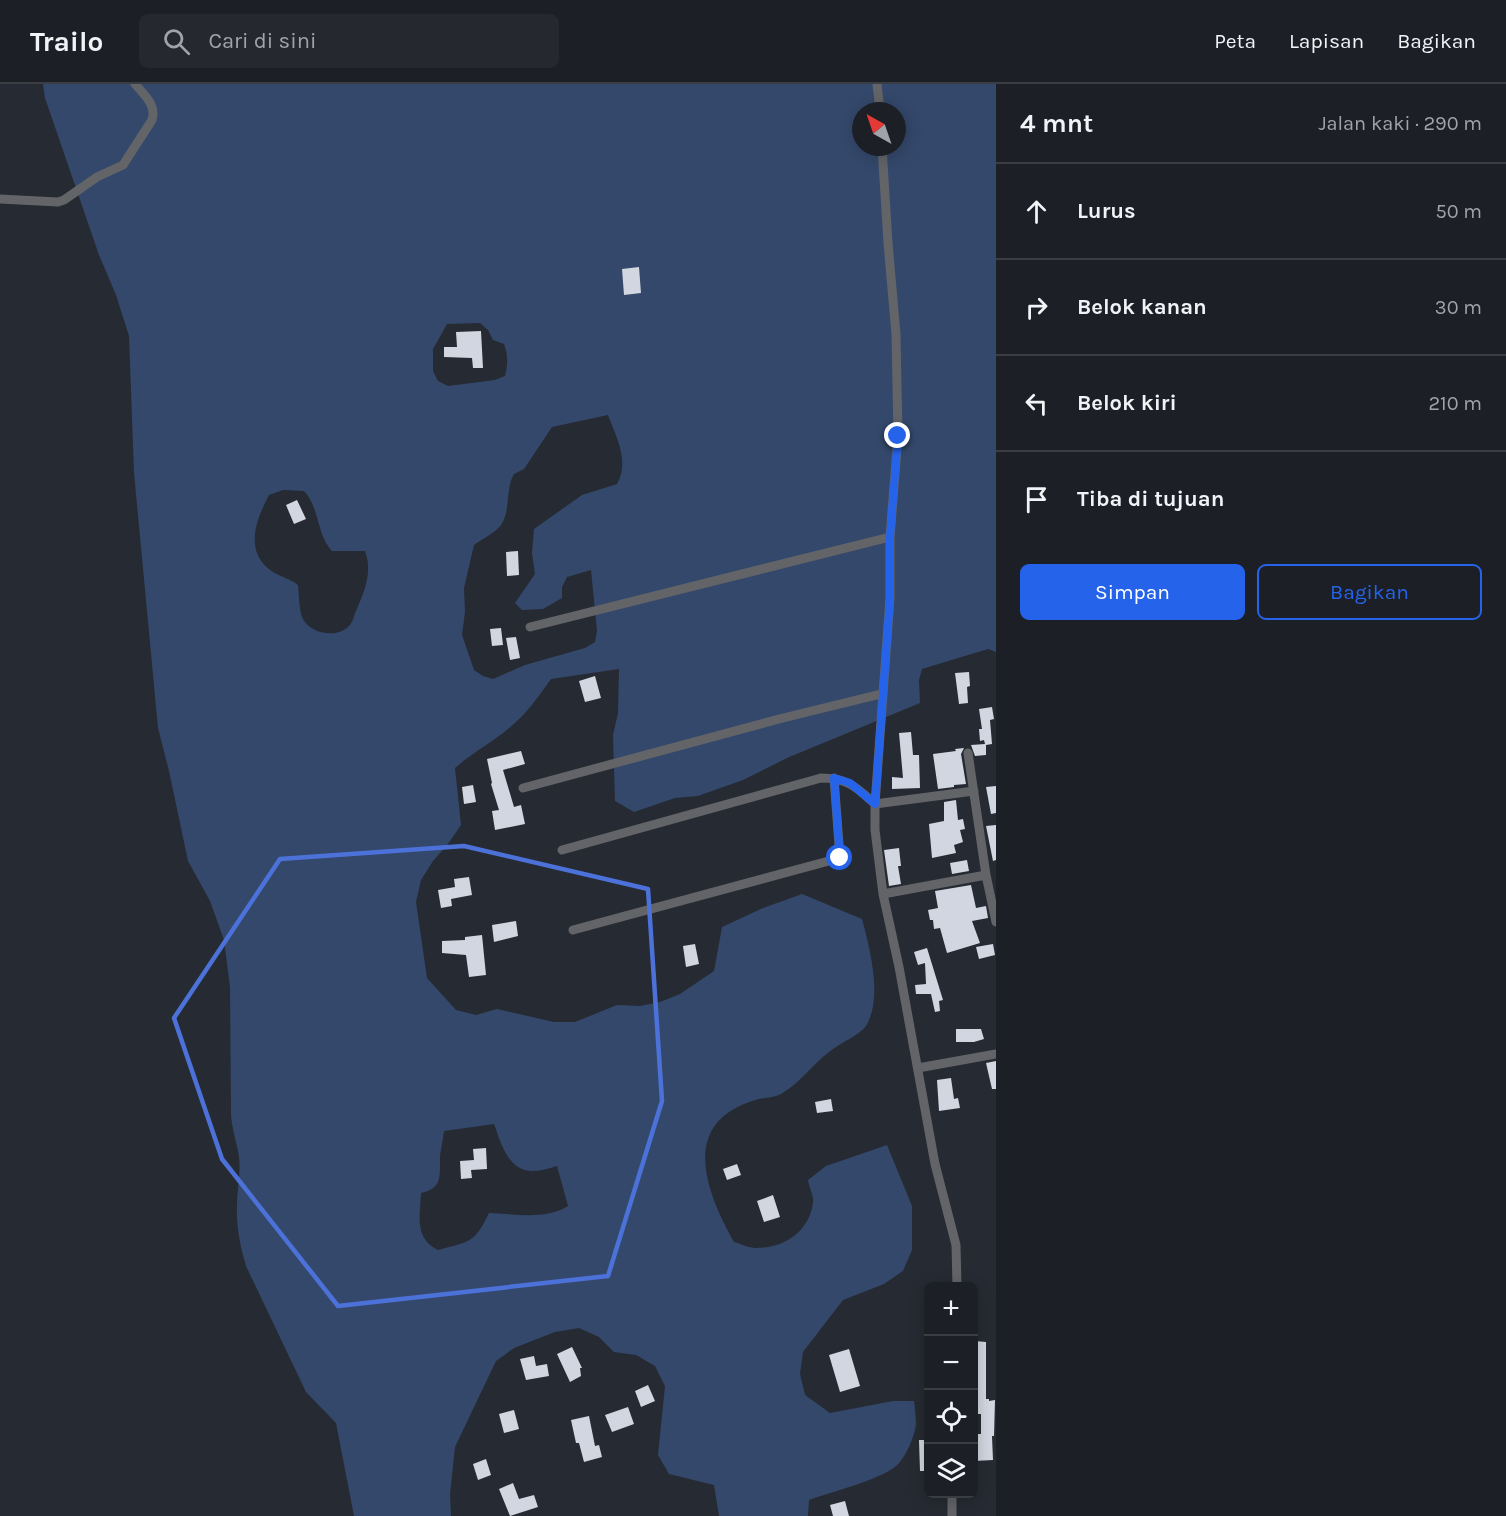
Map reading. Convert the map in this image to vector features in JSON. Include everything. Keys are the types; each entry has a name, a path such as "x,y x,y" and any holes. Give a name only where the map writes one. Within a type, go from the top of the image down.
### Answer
{"street":[{"path":"0,200 58,202 91,180 123,165 155,112 153,106 135,84"},
{"path":"878,84 879,102"},
{"path":"883,156 897,357 898,436 890,537 890,598 881,694 875,804 876,839 883,894 935,1164 956,1245 957,1282"},
{"path":"530,627 890,537"},
{"path":"523,788 881,694"},
{"path":"968,753 986,874 996,922"},
{"path":"562,850 822,778 834,778 850,783 875,804 974,791"},
{"path":"573,930 840,858 834,778"},
{"path":"883,894 986,874"},
{"path":"918,1068 996,1054"},
{"path":"952,1498 952,1516"}],"highlighted area":[{"path":"464,846 648,889 662,1101 608,1276 338,1306 222,1159 174,1018 280,859"}],"shaded area":[{"path":"43,84 996,84 996,652 988,649 922,669 919,680 920,703 787,758 743,780 698,796 675,798 634,812 615,801 613,735 618,713 619,669 551,679 514,724 455,768 461,825 421,880 416,902 427,978 456,1010 476,1015 497,1009 554,1022 575,1022 617,1005 640,1006 660,1002 680,994 714,971 722,927 763,908 802,894 862,919 871,959 874,988 874,1002 866,1026 829,1052 781,1094 743,1105 718,1121 709,1137 705,1154 706,1172 717,1209 734,1242 753,1248 766,1247 785,1241 801,1230 811,1213 813,1200 808,1180 826,1166 887,1145 912,1206 912,1250 903,1271 884,1284 843,1300 803,1352 800,1374 805,1395 830,1413 893,1401 914,1401 916,1425 914,1435 905,1455 893,1469 809,1500 808,1516 719,1516 714,1485 669,1474 658,1455 665,1386 655,1366 636,1355 614,1352 599,1337 579,1328 555,1332 514,1348 496,1361 455,1447 450,1494 451,1516 354,1516 336,1423 306,1392 246,1266 240,1243 237,1213 239,1163 231,1115 230,987 224,940 210,901 188,861 158,728 134,473 129,336 116,295 99,255 45,98","holes":["480,323 488,330 493,340 504,344 507,360 505,376 495,380 448,386 438,381 433,371 433,349 447,324","608,415 622,458 621,475 617,484 582,495 534,529 532,553 535,574 515,603 522,610 543,609 562,598 562,587 567,577 591,570 597,631 595,642 585,648 525,665 493,679 483,676 474,670 462,635 465,612 464,588 474,545 501,525 506,513 514,474 524,469 552,427","283,490 304,491 313,505 323,537 332,551 365,551 368,575 352,622 344,630 324,633 306,623 302,617 298,585 272,571 261,561 255,543 255,533 269,495","494,1124 507,1155 518,1167 534,1171 557,1166 568,1206 540,1215 489,1213 479,1231 470,1240 438,1250 430,1245 422,1233 420,1210 421,1193 428,1191 438,1182 444,1131"]}],"building":[{"path":"639,267 641,293 624,295 622,269"},
{"path":"481,331 483,368 473,368 472,358 444,357 444,347 457,347 456,332"},
{"path":"297,500 306,519 294,524 286,505"},
{"path":"518,551 519,575 507,576 506,552"},
{"path":"501,628 503,645 492,646 490,629"},
{"path":"516,637 520,658 510,660 506,638"},
{"path":"969,672 968,703 959,704 955,673"},
{"path":"595,676 601,698 585,702 579,681"},
{"path":"992,707 994,719 990,720 992,744 986,745 986,755 975,756 971,745 985,744 984,740 980,741 979,729 982,729 979,709"},
{"path":"911,732 913,755 919,755 920,788 892,789 892,777 903,778 899,733"},
{"path":"964,748 961,754 966,784 938,789 933,754"},
{"path":"521,751 525,764 503,770 514,807 521,805 525,824 495,830 492,811 499,810 491,784 487,759"},
{"path":"473,785 476,802 464,804 462,787"},
{"path":"996,786 996,813 991,814 986,787"},
{"path":"956,800 958,820 963,819 965,829 960,830 963,842 954,845 956,853 932,858 929,824 944,821 944,802"},
{"path":"996,825 996,860 993,861 986,826"},
{"path":"899,848 901,866 898,866 901,884 889,886 884,850"},
{"path":"967,860 969,871 952,874 950,863"},
{"path":"469,877 472,895 451,899 452,906 441,908 438,890 455,887 454,879"},
{"path":"971,885 976,908 986,906 988,918 972,921 980,943 947,953 940,928 934,929 928,910 938,908 935,891"},
{"path":"516,921 518,936 494,942 492,925"},
{"path":"482,935 486,975 469,977 466,955 442,953 442,941 465,940 465,937"},
{"path":"695,944 699,964 686,967 683,946"},
{"path":"993,944 995,955 979,959 976,947"},
{"path":"927,948 943,1000 939,1001 940,1011 935,1012 931,994 916,994 915,985 926,984 925,963 918,965 914,952"},
{"path":"956,1029 981,1029 984,1039 974,1042 956,1042"},
{"path":"996,1061 996,1089 992,1089 986,1063"},
{"path":"951,1078 954,1099 958,1098 960,1108 939,1111 937,1080"},
{"path":"831,1099 833,1111 817,1113 815,1102"},
{"path":"486,1148 487,1169 471,1170 472,1178 461,1179 460,1161 474,1160 473,1149"},
{"path":"737,1164 741,1175 727,1180 723,1169"},
{"path":"773,1195 780,1217 764,1222 757,1201"},
{"path":"978,1341 986,1342 986,1399 995,1400 993,1460 978,1461 981,1414 978,1414"},
{"path":"572,1347 582,1368 580,1368 581,1376 570,1382 557,1354"},
{"path":"849,1349 860,1386 840,1392 829,1355"},
{"path":"534,1356 536,1366 547,1364 549,1376 526,1380 520,1359"},
{"path":"648,1385 655,1401 641,1407 635,1391"},
{"path":"628,1407 634,1424 612,1432 605,1415"},
{"path":"514,1410 519,1429 504,1433 499,1414"},
{"path":"589,1416 595,1446 599,1445 602,1457 584,1462 579,1443 576,1443 571,1420"},
{"path":"919,1440 924,1440 924,1471 920,1471"},
{"path":"486,1459 491,1475 478,1480 473,1464"},
{"path":"513,1483 519,1499 534,1495 538,1507 510,1516 499,1489"},
{"path":"845,1501 849,1516 833,1516 830,1505"}],"route":[{"path":"840,858 834,778 850,783 875,804 881,694 890,598 890,537 898,436"}]}
